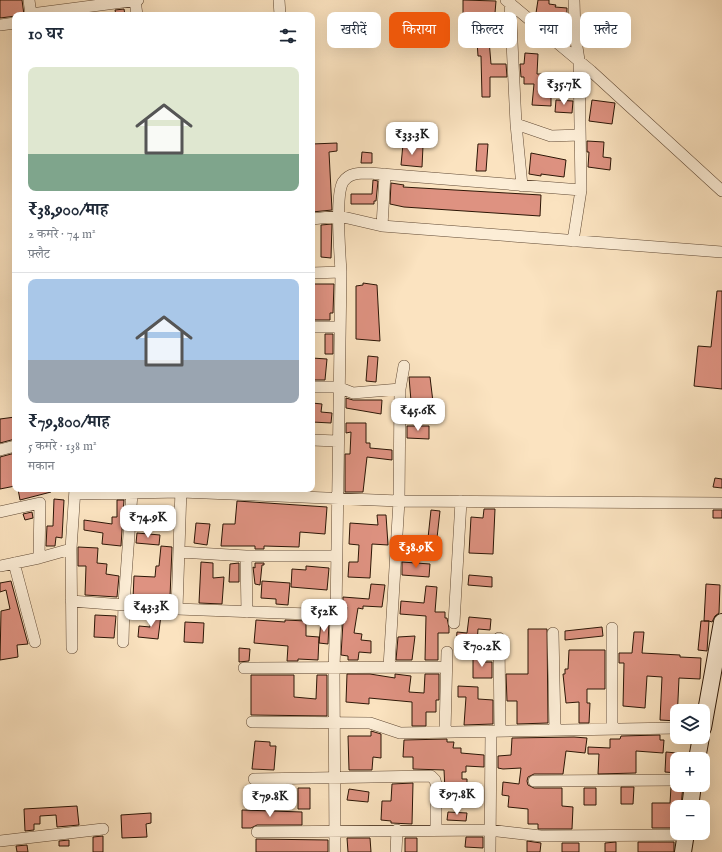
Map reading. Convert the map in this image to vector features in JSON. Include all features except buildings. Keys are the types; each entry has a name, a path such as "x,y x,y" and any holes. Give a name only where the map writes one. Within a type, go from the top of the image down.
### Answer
{"street":[{"path":"29,0 31,12"},
{"path":"135,0 137,12"},
{"path":"52,12 138,0"},
{"path":"279,0 280,12"},
{"path":"573,241 581,190 579,60 574,34 574,0"},
{"path":"509,1 579,60 722,191"},
{"path":"509,1 516,124 522,186"},
{"path":"0,26 12,24"},
{"path":"516,124 551,136 580,135"},
{"path":"335,852 334,667 341,272 339,216 341,187 344,180 358,173 581,190"},
{"path":"382,226 385,174"},
{"path":"315,219 339,216 382,226 722,252"},
{"path":"315,273 341,272"},
{"path":"315,327 339,326"},
{"path":"389,667 399,501 400,389 404,366"},
{"path":"315,387 338,387 353,392 400,389"},
{"path":"315,440 337,441"},
{"path":"0,450 12,447"},
{"path":"72,648 71,549 75,492"},
{"path":"124,492 148,492"},
{"path":"177,609 181,492"},
{"path":"220,492 399,501 722,503"},
{"path":"123,642 124,603 132,493"},
{"path":"454,623 461,502"},
{"path":"0,512 40,503 39,558"},
{"path":"0,566 39,558 71,549"},
{"path":"180,552 246,556 336,556"},
{"path":"246,556 247,612"},
{"path":"14,563 35,642"},
{"path":"71,601 124,603 177,609 336,615"},
{"path":"707,704 722,622"},
{"path":"612,628 612,729"},
{"path":"553,633 555,730"},
{"path":"490,852 489,830 499,638"},
{"path":"445,732 447,652"},
{"path":"244,668 446,667"},
{"path":"252,722 335,722 374,724 400,733 670,728"},
{"path":"254,778 428,776 434,778 436,784 436,830"},
{"path":"534,781 670,780"},
{"path":"0,841 103,829"},
{"path":"396,852 397,830"},
{"path":"257,832 489,830 541,836 670,834"},
{"path":"683,852 685,840"}]}
